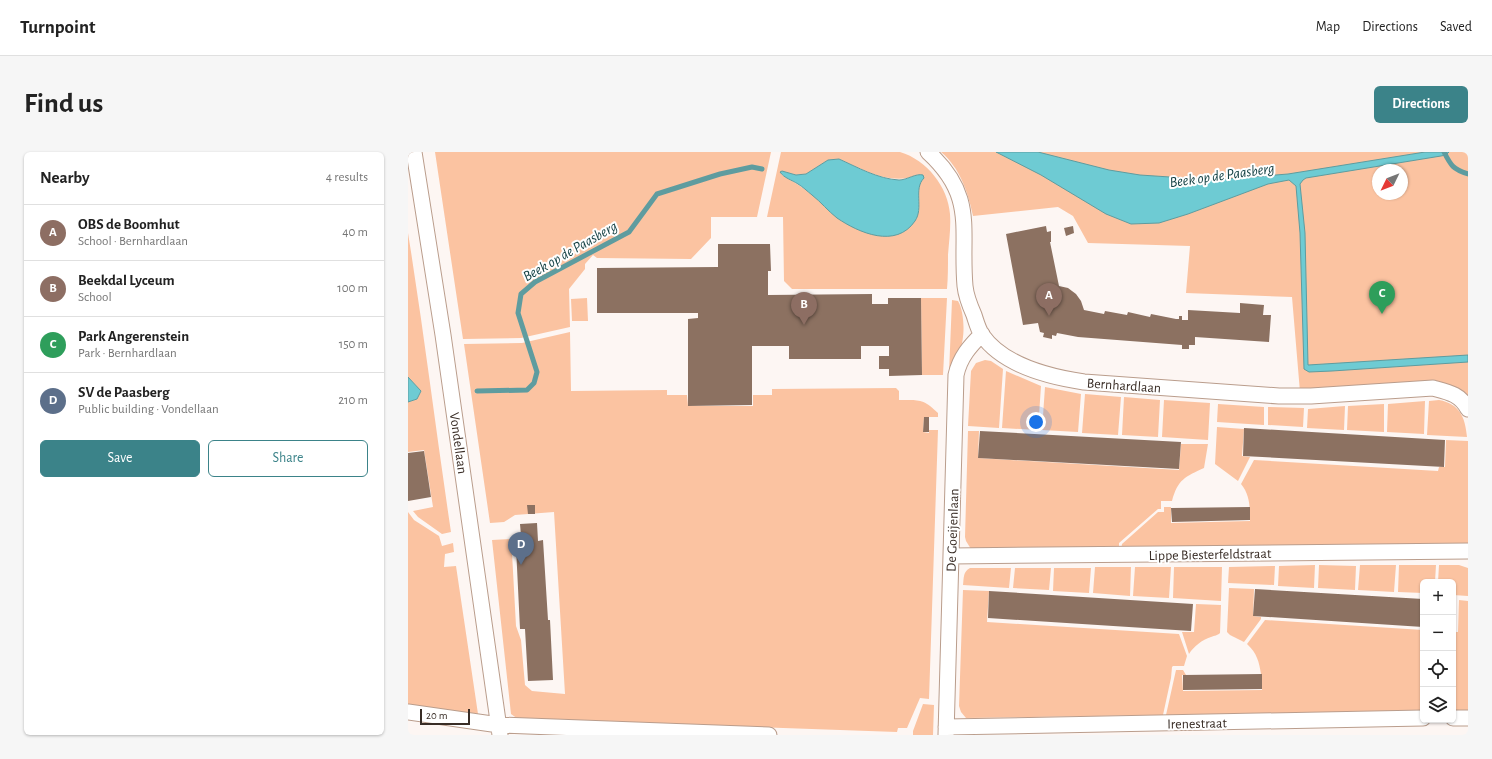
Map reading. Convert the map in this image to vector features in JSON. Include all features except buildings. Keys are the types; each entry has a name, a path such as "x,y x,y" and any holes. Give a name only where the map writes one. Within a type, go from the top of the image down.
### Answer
{"street":[{"name":"Vondellaan","path":"414,152 470,520 499,730"},
{"name":"Bernhardlaan","path":"928,152 950,175 958,191 964,221 965,287 968,301 982,334 992,347 1008,358 1039,372 1064,379 1083,382 1306,396 1433,388 1456,395 1468,409"},
{"name":"De Goeijenlaan","path":"946,731 956,374 961,359 968,348 982,334"},
{"name":"Lippe Biesterfeldstraat","path":"951,556 1468,551"},
{"path":"408,712 499,730 769,735"},
{"name":"Irenestraat","path":"946,731 1420,718"},
{"path":"1456,718 1468,718"}],"shaded area":[{"path":"435,152 771,152 757,217 711,217 711,238 691,259 597,258 593,255 585,264 585,269 569,289 570,327 521,338 463,339"},
{"path":"781,152 900,152 910,156 919,161 934,176 945,194 948,204 950,224 947,289 792,289 784,281 783,217 767,217","holes":["839,159 878,176 888,178 909,178 920,175 924,178 919,184 919,211 832,214 809,192 782,175 782,171 796,175 806,174 828,160"]},
{"path":"941,152 1468,152 1468,397 1463,391 1448,385 1300,392 1292,297 1186,293 1190,246 1088,243 1073,216 1058,207 973,216 966,189 953,165"},
{"path":"408,233 451,532 442,534 418,517 413,511 433,507 424,450 408,452 408,402 417,399 421,391 408,377"},
{"path":"587,298 588,321 572,321 571,299"},
{"path":"921,298 947,298 943,375 922,375"},
{"path":"952,300 958,301 960,306 963,319 963,332 962,345 949,373"},
{"path":"570,332 571,391 667,390 667,395 687,395 688,406 753,406 753,395 772,395 772,389 896,388 899,391 899,400 924,402 938,413 938,417 924,417 923,432 929,433 929,430 938,430 929,699 920,698 907,728 898,728 897,732 518,719 511,714 492,540 510,539 516,626 521,640 525,685 532,691 565,694 554,512 515,515 504,522 490,523 464,344 522,343"},
{"path":"985,360 991,361 1003,369 999,428 968,426 971,371 976,363"},
{"path":"1006,371 1041,386 1038,430 1002,428"},
{"path":"1045,387 1081,394 1078,432 1042,430"},
{"path":"1085,394 1121,397 1118,435 1082,433"},
{"path":"1124,397 1160,400 1158,437 1122,435"},
{"path":"1164,400 1210,403 1208,440 1162,437"},
{"path":"1439,400 1457,408 1465,423 1467,437 1427,435 1429,401"},
{"path":"1425,401 1424,434 1387,432 1388,404"},
{"path":"1218,404 1264,407 1264,425 1217,422"},
{"path":"1384,404 1384,432 1347,430 1348,406"},
{"path":"1345,406 1344,430 1307,428 1308,409"},
{"path":"1268,407 1304,408 1303,427 1268,425"},
{"path":"1217,427 1244,429 1242,456 1250,457 1238,481 1215,464"},
{"path":"968,431 979,431 978,458 1179,470 1181,444 1208,444 1204,468 1187,477 1180,483 1172,501 1161,501 1161,509 1158,509 1119,543 1119,550 971,549 965,537"},
{"path":"1446,440 1468,441 1468,543 1462,546 1121,550 1122,544 1158,512 1164,512 1164,507 1171,507 1171,523 1250,521 1250,506 1248,497 1241,484 1254,460 1438,471 1439,467 1445,467"},
{"path":"408,512 414,520 439,536 442,546 453,543 454,552 445,554 444,567 456,566 478,714 408,705"},
{"path":"1315,565 1314,588 1278,586 1279,566"},
{"path":"1319,565 1356,566 1355,590 1318,588"},
{"path":"1360,565 1396,565 1394,592 1358,590"},
{"path":"1399,565 1436,565 1435,579 1420,579 1420,593 1398,592"},
{"path":"1439,565 1459,565 1468,568 1468,596 1456,595 1456,579 1438,579"},
{"path":"1275,566 1274,585 1228,583 1229,567"},
{"path":"1095,567 1131,567 1130,596 1093,593"},
{"path":"1135,567 1171,567 1169,598 1133,596"},
{"path":"1174,567 1222,567 1221,601 1173,598"},
{"path":"970,568 1011,568 1009,588 963,585 965,573"},
{"path":"1015,568 1051,568 1049,590 1013,588"},
{"path":"1054,568 1091,568 1089,593 1053,591"},
{"path":"1229,588 1254,589 1253,616 1261,617 1261,619 1244,642 1227,632"},
{"path":"963,590 989,591 987,622 1179,634 1187,656 1184,666 1172,667 1163,715 966,718 961,712 959,706"},
{"path":"1459,600 1468,601 1468,711 1456,711 1456,632 1458,632"},
{"path":"1196,604 1221,605 1220,633 1201,642 1193,648 1189,654 1182,632 1194,632"},
{"path":"1265,620 1420,630 1420,711 1166,715 1176,670 1183,670 1186,675 1182,675 1183,691 1262,690 1262,674 1255,654 1247,644"},
{"path":"923,704 934,705 933,735 913,735 913,731"}],"water":[{"path":"996,152 1038,152 1109,170 1140,175 1215,180 1288,174 1425,152 1449,152 1446,155 1441,156 1392,164 1372,164 1372,167 1306,178 1300,184 1305,233 1308,365 1468,355 1468,362 1309,372 1304,369 1300,233 1296,186 1289,180 1268,184 1188,214 1159,223 1131,224 1106,214 1041,175"},
{"path":"839,159 868,172 891,179 902,180 917,175 923,175 924,178 919,188 918,216 907,230 888,236 877,236 856,229 837,218 803,188 780,172 782,171 796,175 806,174 828,160"},
{"path":"408,377 421,391 417,399 408,402"}],"waterway":[{"path":"1444,152 1453,166 1468,174"},
{"name":"Beek op de Paasberg","path":"477,391 527,390 534,383 537,372 518,313 521,294 535,282 629,232 657,194 720,174 752,167 762,169"}],"place":[{"name":"Park Angerenstein","path":"1382,314"},
{"name":"OBS de Boomhut","path":"1049,316"},
{"name":"Beekdal Lyceum","path":"804,325"},
{"name":"SV de Paasberg","path":"521,565"}]}
